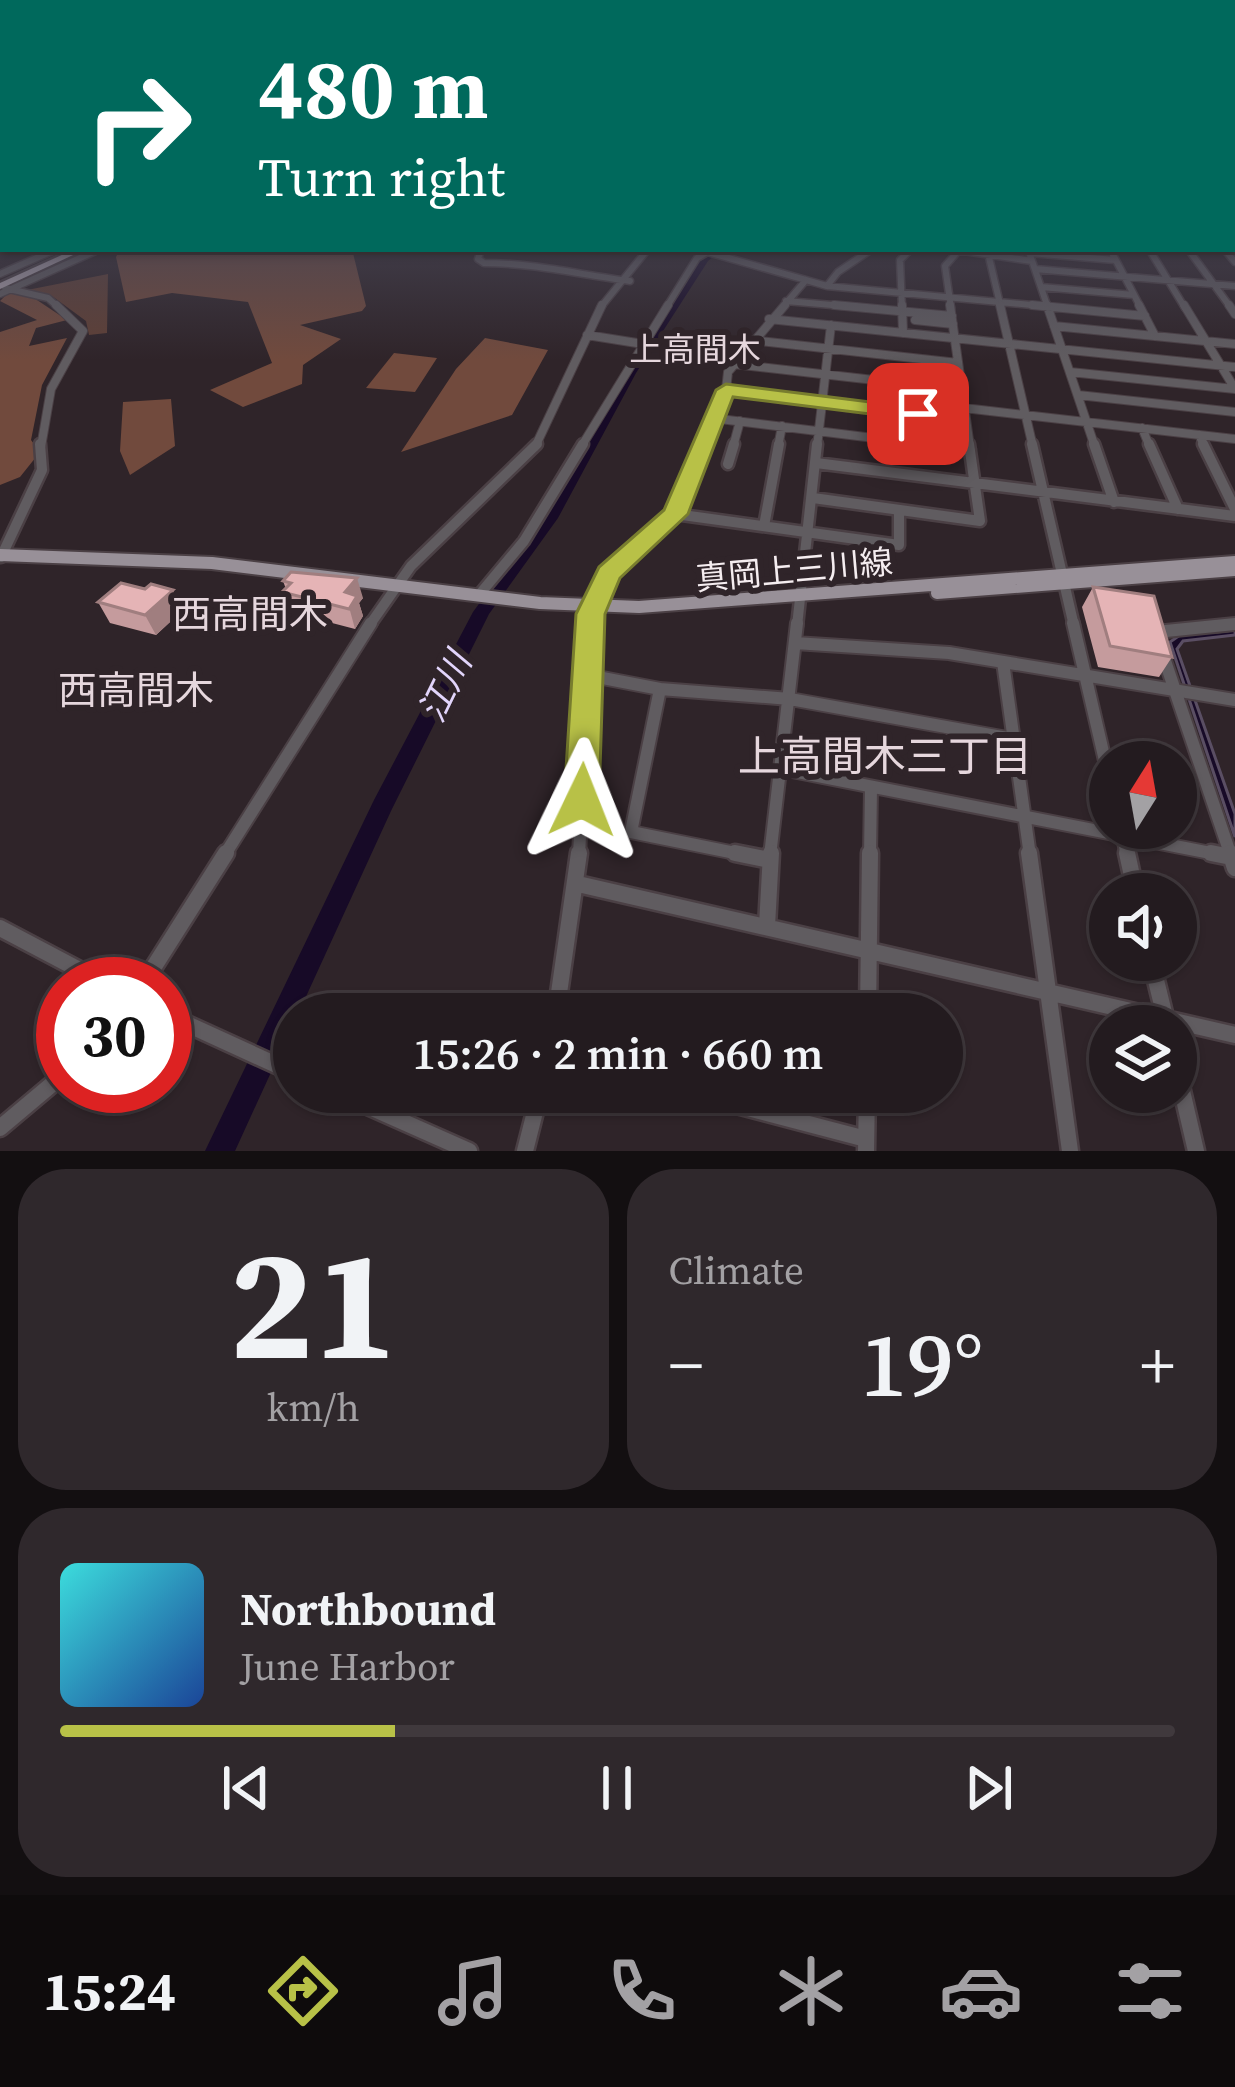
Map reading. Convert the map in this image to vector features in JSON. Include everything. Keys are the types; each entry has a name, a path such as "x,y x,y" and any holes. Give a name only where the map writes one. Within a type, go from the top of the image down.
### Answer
{"highway":[{"path":"3,286 70,253"}],"main road":[{"name":"真岡上三川線","path":"1,558 207,570 592,610"},
{"name":"真岡上三川線","path":"393,588 592,610 677,614 1235,566"}],"street":[{"path":"3,286 24,253"},
{"path":"16,267 49,253"},
{"path":"3,286 90,253"},
{"path":"480,253 478,259 484,262 534,263 562,273 630,280"},
{"path":"160,957 393,588 425,548 496,490 536,446 560,404 598,310 630,280 646,253"},
{"path":"479,596 524,541 697,258 705,253"},
{"path":"716,253 827,286 1145,316"},
{"path":"721,255 725,253"},
{"path":"827,286 838,272 867,253"},
{"path":"903,333 900,260 907,253"},
{"path":"813,498 980,521 945,266 954,253"},
{"path":"1100,741 988,253 1124,277 1235,286"},
{"path":"1112,253 1156,336"},
{"path":"1151,253 1235,389"},
{"path":"1191,253 1235,314"},
{"path":"1031,258 1115,260"},
{"path":"1031,258 1114,502"},
{"path":"560,993 578,884 592,610 609,573 675,514 734,364 806,280"},
{"path":"1,558 42,470 40,439 51,389 83,331 48,298 3,286"},
{"path":"1041,287 1134,295"},
{"path":"786,301 953,320"},
{"path":"769,319 1235,367"},
{"path":"766,926 831,325"},
{"path":"1054,326 1235,344"},
{"path":"587,335 724,356"},
{"path":"750,340 958,363"},
{"path":"734,364 962,390"},
{"path":"1070,372 1235,389"},
{"path":"726,390 966,420"},
{"path":"1078,395 1235,412"},
{"path":"964,407 1235,439"},
{"path":"712,418 970,450"},
{"path":"728,464 740,421"},
{"path":"764,526 782,426"},
{"path":"1142,428 1178,509"},
{"path":"816,463 1114,502 1235,512 1199,435"},
{"path":"675,514 899,544 898,510"},
{"path":"1233,862 1155,632 1235,624"},
{"path":"795,643 949,653 1235,700"},
{"path":"1003,662 1070,1151"},
{"path":"587,675 661,688 790,699 1013,740"},
{"path":"661,688 632,832 770,860"},
{"path":"782,769 1089,827"},
{"path":"868,993 872,787"},
{"path":"1185,849 1233,862"},
{"path":"578,884 1097,1005"},
{"path":"0,928 55,957"},
{"path":"192,1027 273,1064"},
{"path":"1197,1028 1235,1035"},
{"path":"0,1128 36,1098"},
{"path":"383,1113 469,1151"},
{"path":"525,1151 535,1113"},
{"path":"758,1113 866,1145 867,1113"},
{"path":"1187,1113 1196,1151"}],"shaded area":[{"path":"118,253 353,253 366,306 362,311 300,325 341,339 303,365 302,384 243,407 210,390 272,363 248,302 172,293 126,302"},
{"path":"108,274 107,333 89,335 86,321 52,296 27,290"},
{"path":"9,292 31,296 67,320 36,328 29,346 67,338 42,385 31,440 40,452 20,477 0,485 0,332 37,320 0,301"},
{"path":"485,338 548,350 512,415 401,452 456,369"},
{"path":"394,353 437,358 415,392 366,388"},
{"path":"171,399 175,446 130,475 120,451 123,402"},
{"path":"1235,630 1235,635 1183,641 1177,649 1235,814 1235,837 1170,642 1180,635"}],"building":[{"path":"291,572 357,578 345,592 357,596 349,609 282,592 291,583 283,581"},
{"path":"121,583 173,590 145,615 98,602"},
{"path":"1093,587 1154,596 1172,657 1110,646"}],"waterway":[{"name":"江川","path":"220,1151 382,807 482,612 550,518 630,373 712,253"}],"district":[{"name":"上高間木","path":"695,349"},
{"name":"西高間木","path":"250,614"},
{"name":"西高間木","path":"136,690"},
{"name":"上高間木三丁目","path":"885,756"}],"route":[{"path":"582,800 590,614 609,573 675,514 726,390 918,414"}]}
